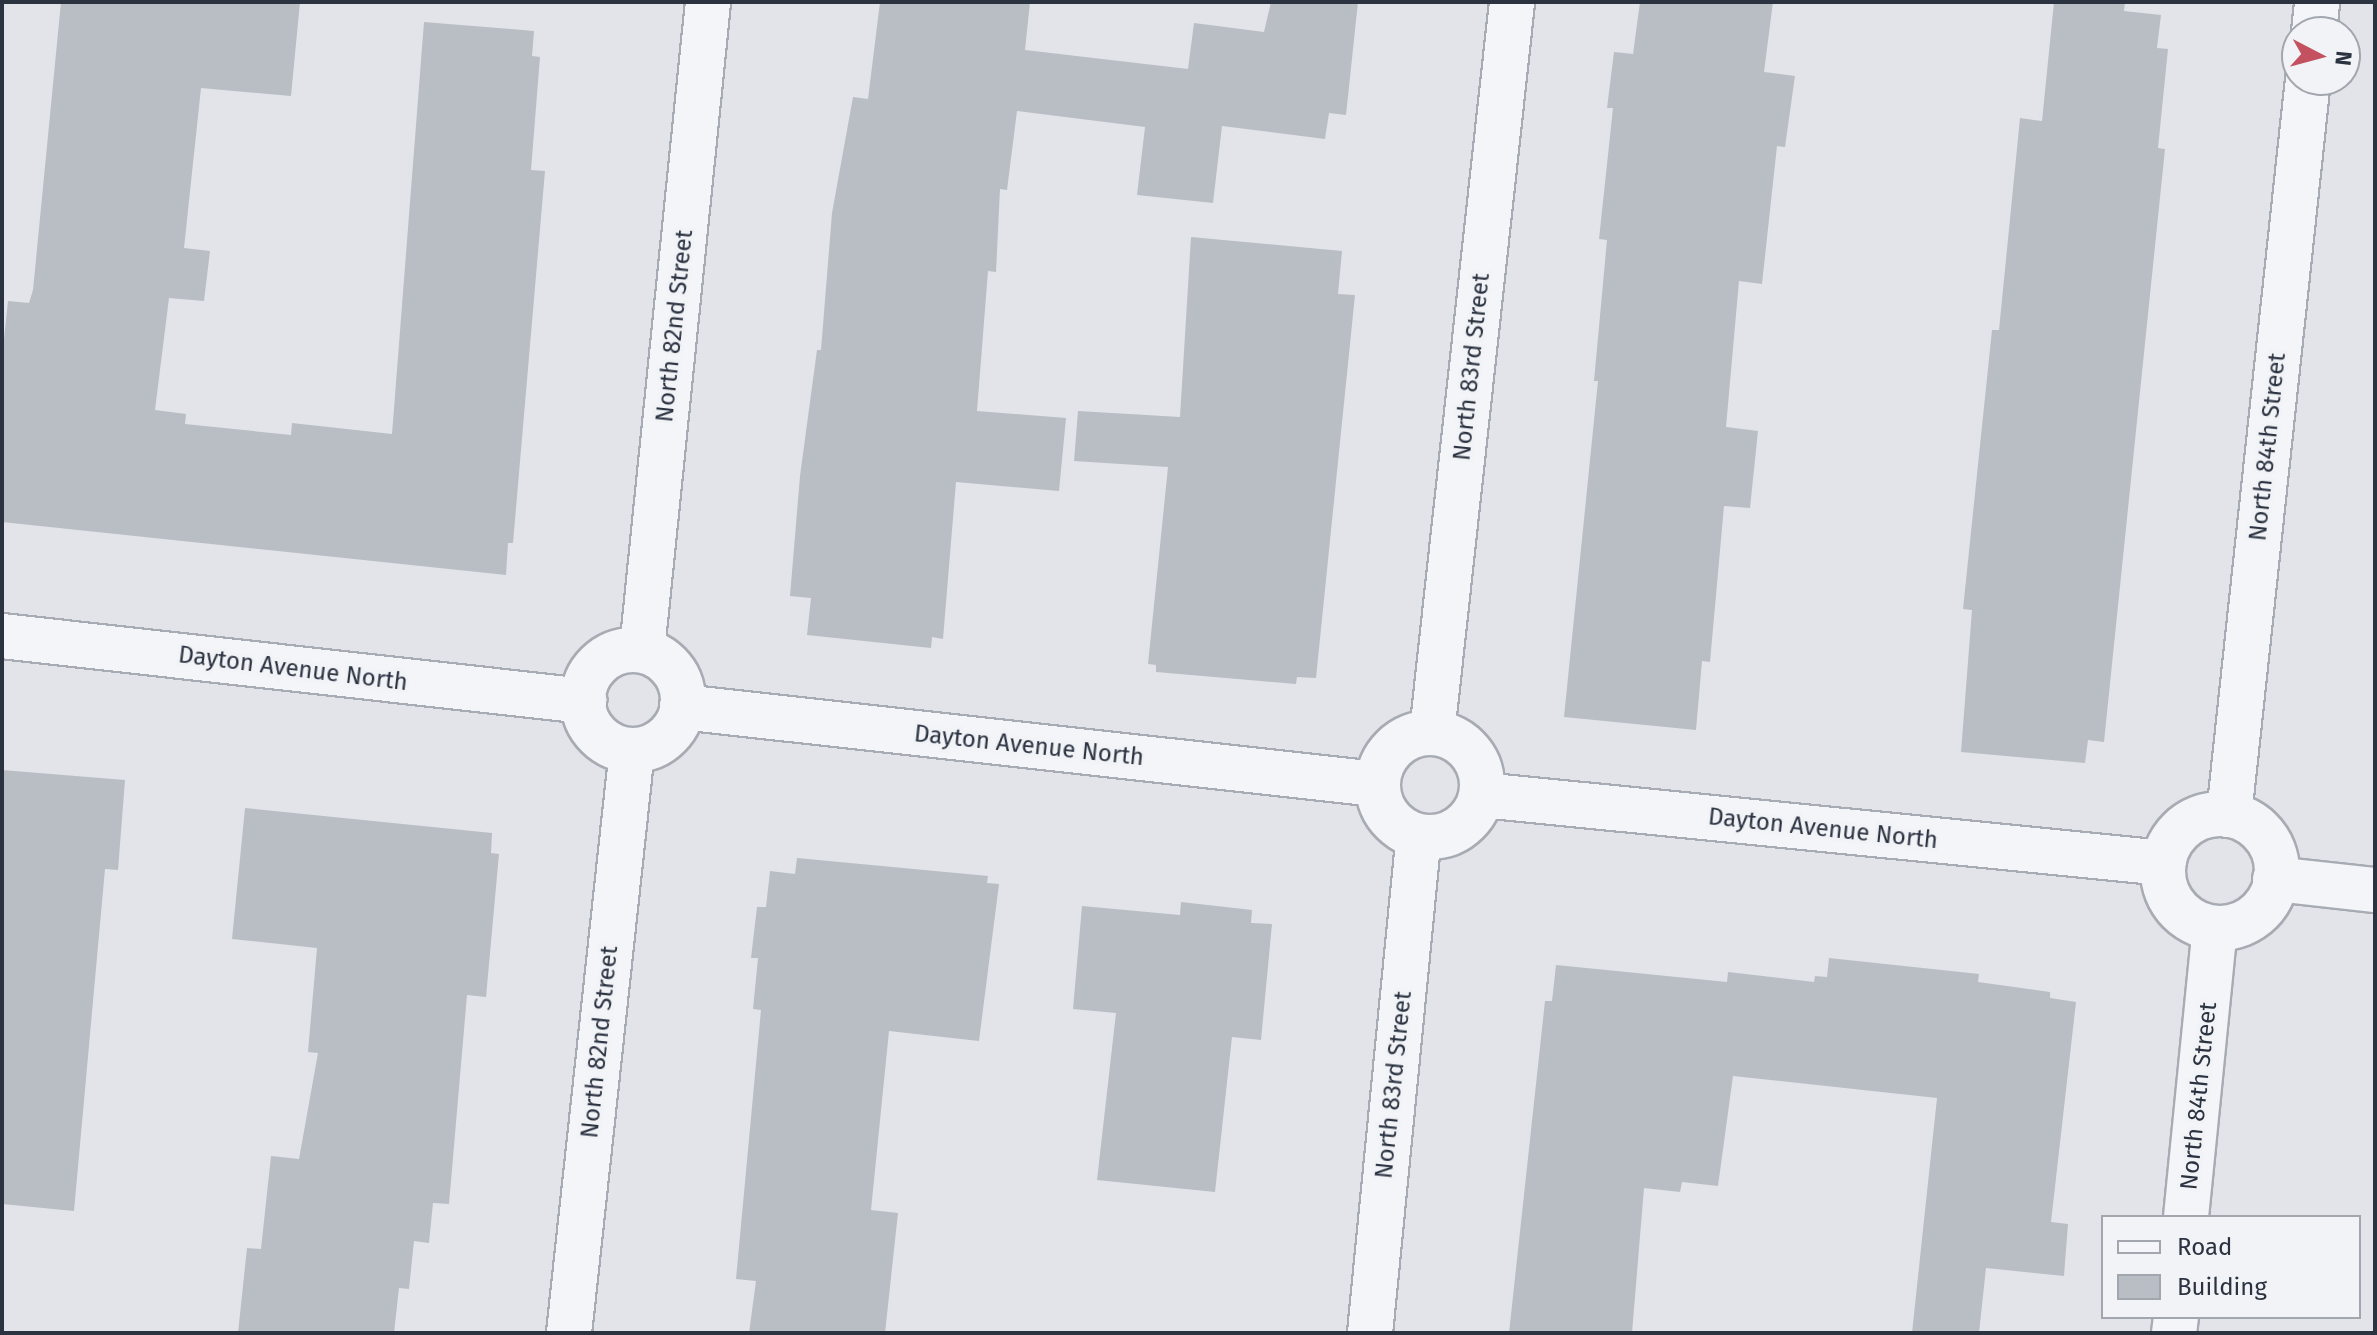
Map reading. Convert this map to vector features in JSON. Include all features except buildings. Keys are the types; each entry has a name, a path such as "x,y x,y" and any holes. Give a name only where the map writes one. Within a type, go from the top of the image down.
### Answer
{"street":[{"name":"North 82nd Street","path":"642,650 708,2"},
{"name":"North 83rd Street","path":"1432,733 1512,2"},
{"name":"North 84th Street","path":"2229,815 2306,96"},
{"name":"Dayton Avenue North","path":"2,636 584,701"},
{"path":"626,650 642,650 657,656 679,679 682,707 664,740 632,750 600,738 589,725 584,701 597,664 626,650"},
{"name":"Dayton Avenue North","path":"682,707 1376,784"},
{"path":"1432,733 1448,736 1474,756 1482,795 1468,821 1455,832 1419,837 1389,818 1376,784 1395,747 1432,733"},
{"name":"North 82nd Street","path":"569,1333 632,750"},
{"name":"Dayton Avenue North","path":"1482,795 2164,863"},
{"path":"2229,815 2263,834 2273,849 2275,879 2267,903 2253,918 2215,928 2196,924 2169,897 2164,863 2185,825 2201,817 2229,815"},
{"name":"North 83rd Street","path":"1370,1333 1419,837"},
{"path":"2275,879 2375,890"},
{"name":"North 84th Street","path":"2186,1215 2215,928"}]}
